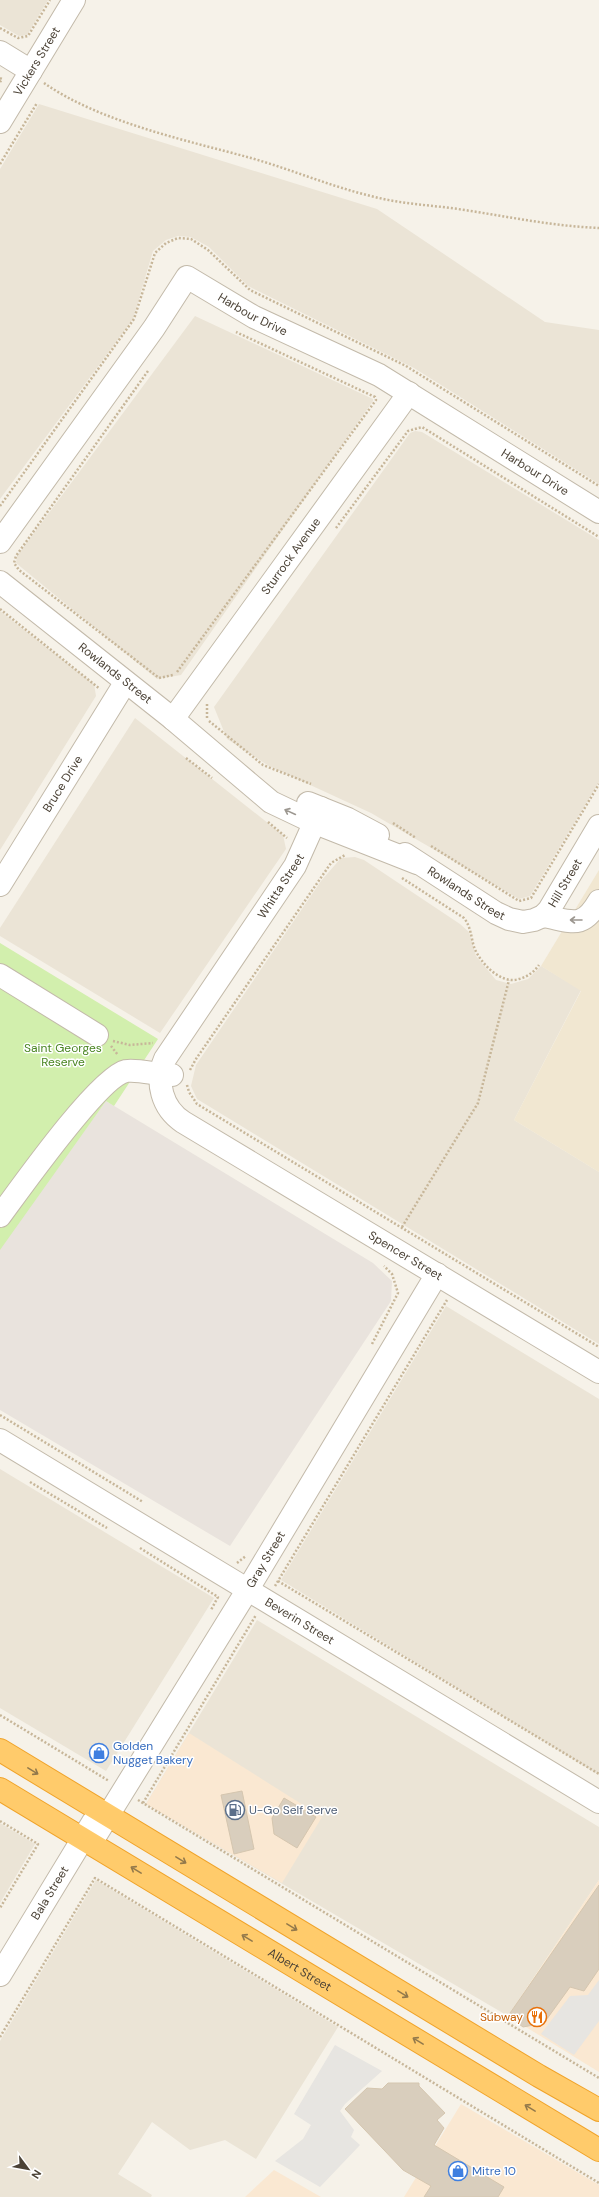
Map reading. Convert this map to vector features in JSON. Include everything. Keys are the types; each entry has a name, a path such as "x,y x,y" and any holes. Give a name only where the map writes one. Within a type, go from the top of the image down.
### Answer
{"highway":[{"path":"0,1750 599,2110"},
{"name":"Albert Street","path":"0,1789 599,2150"},
{"path":"553,2122 569,2092"}],"street":[{"name":"Vickers Street","path":"0,122 74,0"},
{"path":"0,52 30,72"},
{"name":"Harbour Drive","path":"0,542 154,328 187,277 254,317 369,370 409,393 599,512"},
{"name":"Sturrock Avenue","path":"172,719 409,393"},
{"name":"Rowlands Street","path":"0,582 120,692 172,719 230,766 271,802 320,819 417,863 496,913 518,918"},
{"name":"Bruce Drive","path":"0,885 120,692"},
{"name":"Whitta Street","path":"175,1085 164,1062 171,1049 291,874 320,819"},
{"name":"Whitta Street","path":"175,1085 182,1052 300,880 320,819"},
{"name":"Hill Street","path":"518,918 534,920 543,916 549,910 599,826"},
{"path":"543,916 582,921 589,917 599,901"},
{"path":"0,975 97,1035"},
{"path":"0,1216 75,1118 109,1082 126,1072 175,1085"},
{"name":"Spencer Street","path":"175,1085 188,1120 212,1138 599,1372"},
{"name":"Gray Street","path":"87,1841 248,1589 437,1274"},
{"name":"Beverin Street","path":"0,1440 599,1802"},
{"name":"Bala Street","path":"0,1975 87,1841"}],"path":[{"path":"0,28 18,38 28,36 50,0"},
{"path":"30,72 74,101 118,119 264,162 350,191 408,204 460,210 537,223 599,228"},
{"path":"0,78 2,79 0,82"},
{"path":"0,164 37,103"},
{"path":"0,506 134,319 155,253 166,243 178,238 191,239 208,250 250,290 406,366 599,486"},
{"path":"177,672 376,400 375,397 236,332"},
{"path":"148,372 16,556 14,563 19,570 69,610 159,678 173,675"},
{"path":"415,427 426,429 599,537"},
{"path":"0,609 120,692"},
{"path":"208,721 263,765 312,784"},
{"path":"518,918 599,784"},
{"path":"357,837 331,863 196,1059 175,1085 189,1092 198,1104 599,1347"},
{"path":"399,877 464,918 469,926 475,948 480,958 490,969 509,980 516,980 528,976 539,965"},
{"path":"402,1227 478,1103 509,980"},
{"path":"97,1035 123,1044 160,1042 171,1049"},
{"path":"369,1348 389,1314 398,1293 392,1274 382,1264"},
{"path":"456,1285 278,1581 599,1774"},
{"path":"0,1414 146,1505"},
{"path":"26,1479 110,1530"},
{"path":"136,1546 218,1597 216,1601"},
{"path":"232,1557 238,1561 248,1554"},
{"path":"256,1616 143,1803 599,2078"},
{"path":"0,1715 108,1780"},
{"path":"0,1821 38,1844 0,1908"},
{"path":"0,2037 95,1878 599,2183"}],"shaded area":[{"path":"0,0 48,0 27,35 19,36 0,25"},
{"path":"39,104 377,209 545,322 599,330 599,484 414,368 248,286 209,247 191,237 178,236 166,240 153,251 133,319 0,499 0,169"},
{"path":"195,316 373,399 373,401 181,675 157,679 16,563 17,556"},
{"path":"415,431 422,432 599,540 599,782 530,896 519,899 371,813 269,766 227,739 214,707 410,433"},
{"path":"0,611 94,684 96,696 0,850"},
{"path":"135,718 283,835 286,849 160,1033 0,936 0,928"},
{"path":"355,857 364,860 460,924 469,932 476,956 496,980 511,984 528,979 541,966 581,990 514,1120 599,1172 599,1344 197,1099 191,1086 196,1065 321,881 341,858"},
{"path":"599,870 599,1172 514,1120 581,991 541,966"},
{"path":"106,1101 373,1263 392,1281 391,1301 230,1546 0,1410 0,1247"},
{"path":"446,1306 599,1399 599,1775 281,1580"},
{"path":"0,1469 214,1598 106,1771 0,1708"},
{"path":"257,1620 599,1827 599,1880 508,2016 146,1804"},
{"name":"U-Go Self Serve","path":"189,1733 322,1817 282,1883 146,1804"},
{"path":"0,1823 35,1844 0,1903"},
{"path":"96,1880 338,2027 256,2159 225,2140 190,2150 152,2122 118,2174 152,2195 151,2197 0,2197 0,2041"},
{"path":"599,1880 599,2072 508,2016"},
{"path":"599,1980 599,2021 574,2055 541,2034 570,1996 588,1995"},
{"path":"335,2045 382,2071 345,2104 340,2111 354,2130 351,2137 360,2145 320,2187 275,2161 303,2139 311,2125 294,2114"},
{"path":"461,2104 599,2185 599,2197 404,2197"},
{"path":"274,2170 321,2197 245,2197"}],"green space":[{"name":"Saint Georges Reserve","path":"0,943 158,1039 114,1106 106,1101 0,1250"}],"building":[{"path":"242,1791 254,1849 234,1854 221,1795"},
{"path":"284,1798 316,1817 297,1848 274,1834 272,1818"},
{"path":"599,1885 599,1969 584,1991 570,1987 544,2023 523,2027 508,2016"},
{"path":"388,2083 419,2083 419,2086 445,2113 437,2120 444,2128 434,2145 504,2187 498,2197 424,2197 431,2186 403,2170 345,2109 367,2088 382,2089"}],"place":[{"name":"Golden Nugget Bakery","path":"99,1753"},
{"name":"U-Go Self Serve","path":"235,1810"},
{"name":"Subway","path":"537,2017"},
{"name":"Mitre 10","path":"458,2171"}]}
